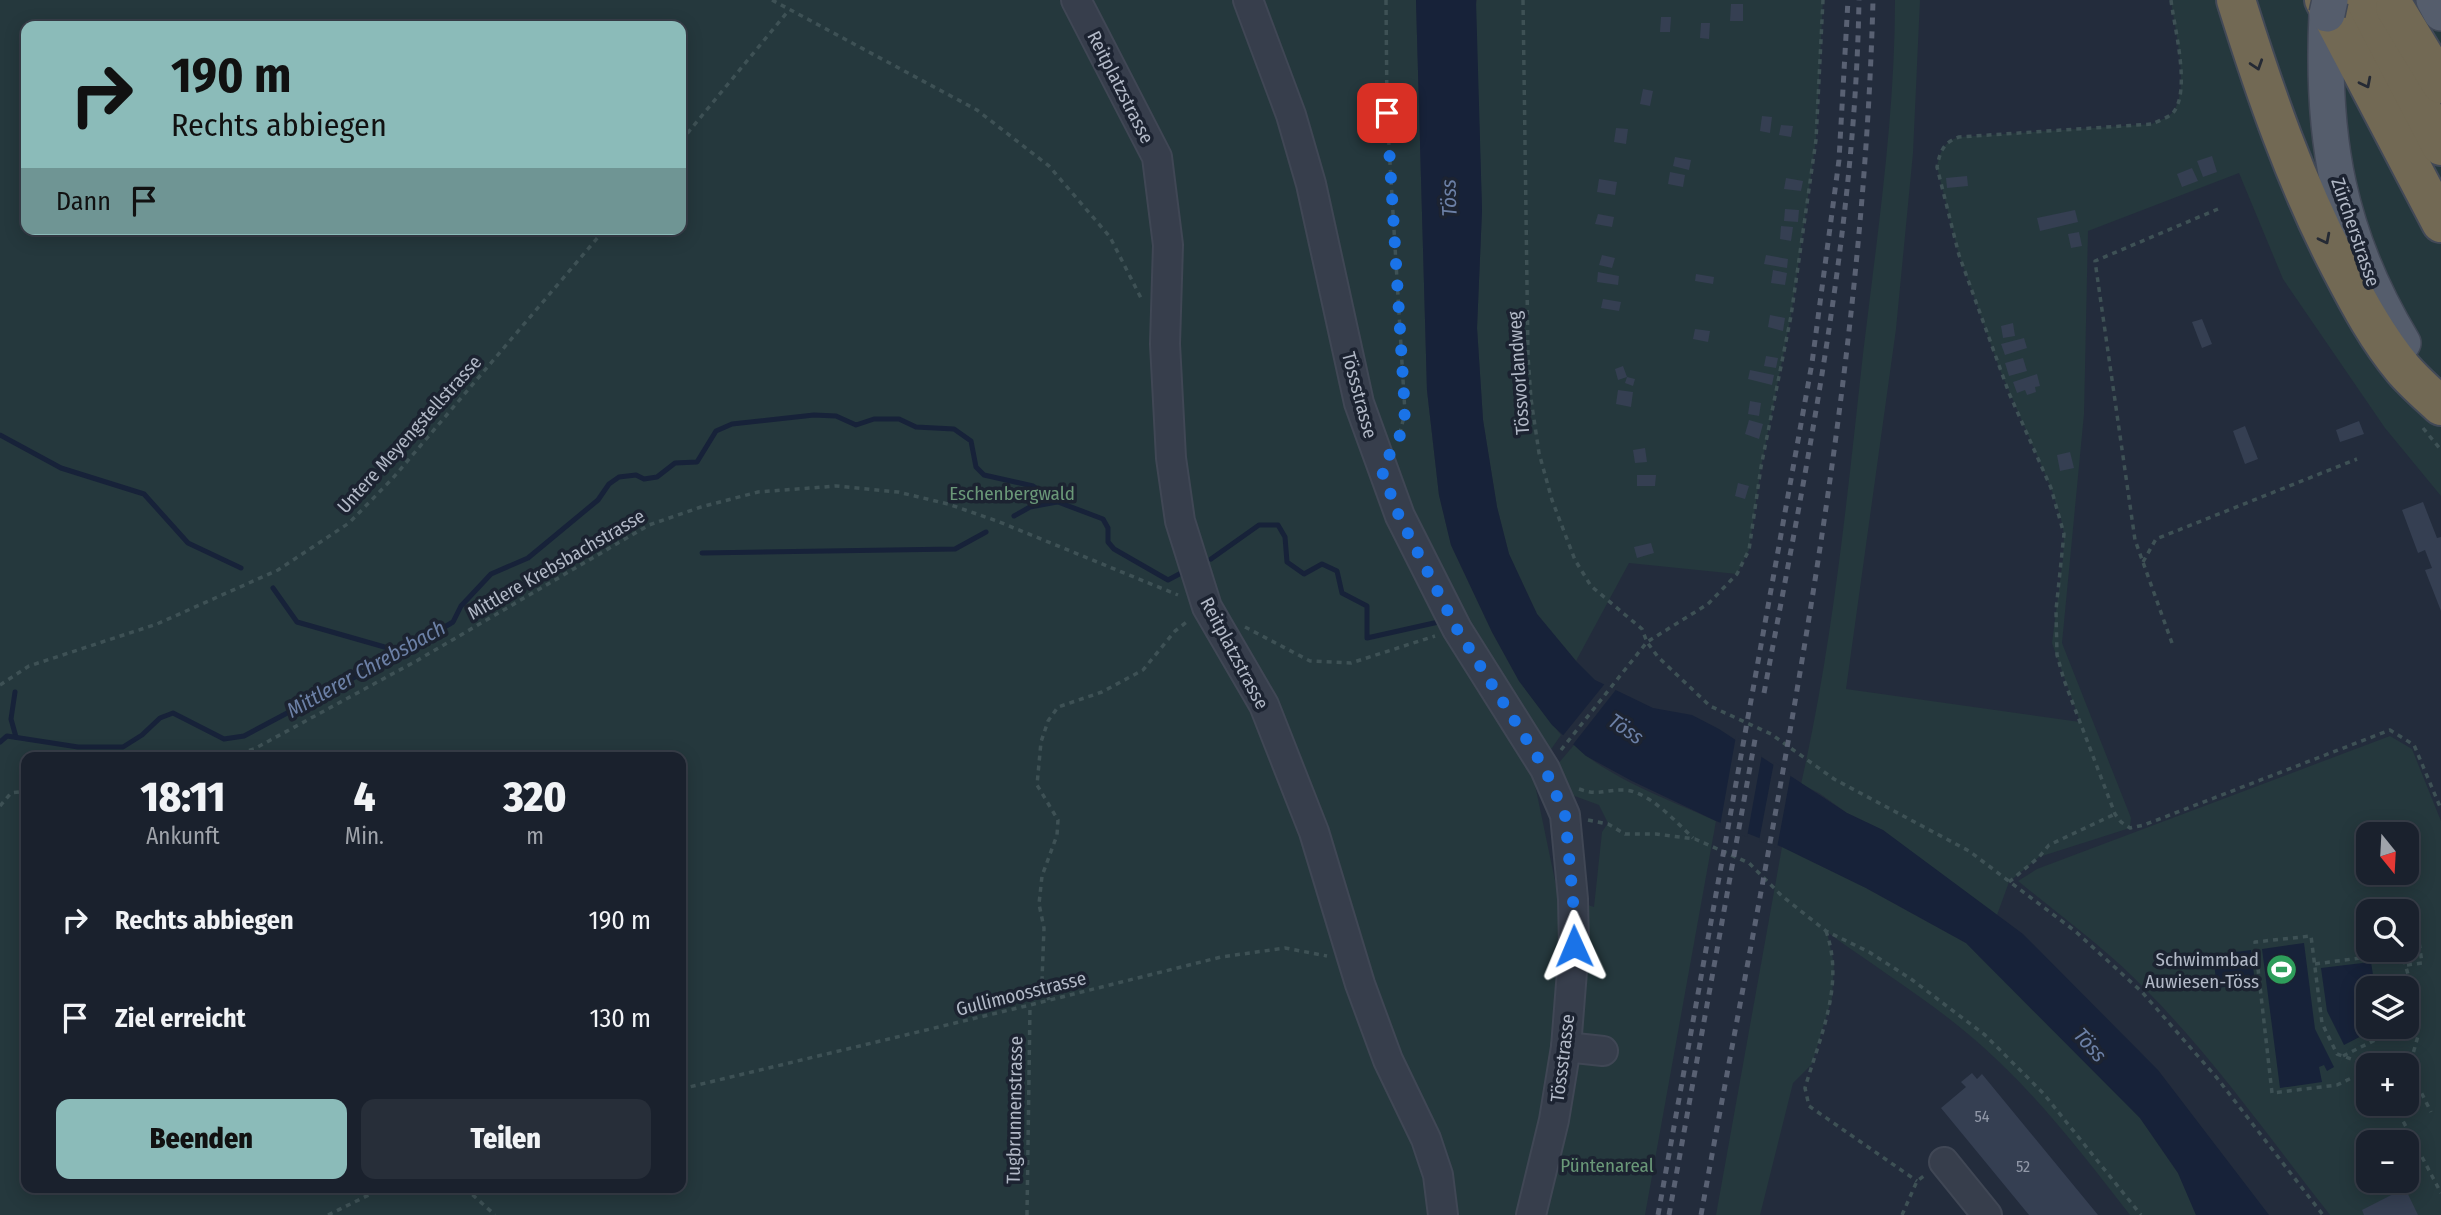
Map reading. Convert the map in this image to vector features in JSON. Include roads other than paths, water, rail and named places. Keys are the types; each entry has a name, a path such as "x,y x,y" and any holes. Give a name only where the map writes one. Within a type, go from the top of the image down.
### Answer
{"highway":[{"path":"2236,0 2281,136 2306,199 2335,258 2384,342 2404,370 2441,406"},
{"path":"2365,0 2441,146"},
{"path":"2389,0 2441,84"},
{"path":"2327,4 2441,223"}],"main road":[{"path":"2434,0 2441,13"},
{"name":"Zürcherstrasse","path":"2327,4 2326,112 2333,167 2350,225 2382,304 2441,406"}],"street":[{"name":"Reitplatzstrasse","path":"1076,0 1157,157 1168,245 1165,344 1171,458 1180,521 1207,607 1264,705 1314,832 1360,984 1388,1060 1426,1139 1438,1175 1443,1215"},
{"name":"Tössstrasse","path":"1248,0 1291,115 1311,184 1359,402 1399,516 1457,629 1545,769 1565,815 1573,899 1574,946 1566,1047 1554,1120 1531,1215"},
{"path":"1566,1047 1602,1051"},
{"path":"1944,1162 1987,1215"}],"water":[{"name":"Töss","path":"1416,0 1476,0 1482,210 1477,328 1483,420 1497,507 1509,554 1537,614 1595,680 1653,708 1692,715 1719,729 1847,813 1883,830 2023,934 2158,1070 2269,1215 2196,1215 2178,1173 2140,1118 1966,943 1866,888 1782,847 1716,821 1586,756 1552,725 1519,681 1492,632 1451,545 1439,495 1427,390"},
{"path":"2304,943 2315,1029 2334,1067 2327,1071 2324,1065 2319,1067 2322,1082 2280,1088 2262,949"},
{"path":"2251,950 2255,983 2217,988 2213,955"},
{"path":"2371,962 2373,975 2356,976 2356,1039 2344,1045 2327,1011 2321,968"}],"waterway":[{"name":"Mittlerer Chrebsbach","path":"0,742 7,736 78,747 123,747 142,735 160,718 173,713 224,739 244,736 453,622 461,606 491,574 528,558 598,500 609,484 619,477 657,477 675,463 697,462 716,431 732,424 814,415 836,416 856,425 874,419 899,419 916,427 954,429 971,441 976,467 984,475 1033,486 1058,502 1103,519 1108,528 1108,542 1114,549 1168,580 1185,571"},
{"path":"0,435 61,468 144,494 188,543 241,568"},
{"path":"1014,516 1030,507 1057,502"},
{"name":"Mittlerer Chrebsbach","path":"1211,559 1259,525 1278,525 1285,537 1287,562 1304,574 1322,564 1337,571 1342,593 1367,606 1367,638 1443,621"},
{"path":"702,553 955,549 986,532"},
{"path":"273,588 297,622 402,652"},
{"path":"15,692 11,719 16,737"}],"railway":[{"path":"1658,1215 1812,363 1839,160 1848,0"},
{"path":"1764,693 1812,435 1839,261 1856,87 1859,0"},
{"path":"1701,1215 1785,762 1833,458 1852,306 1865,153 1873,0"},
{"path":"1669,1215 1756,734"}],"place":[{"name":"Schwimmbad Auwiesen-Töss","path":"2282,970"}],"park label":[{"name":"Eschenbergwald","path":"1012,493"},
{"name":"Püntenareal","path":"1607,1165"}]}
